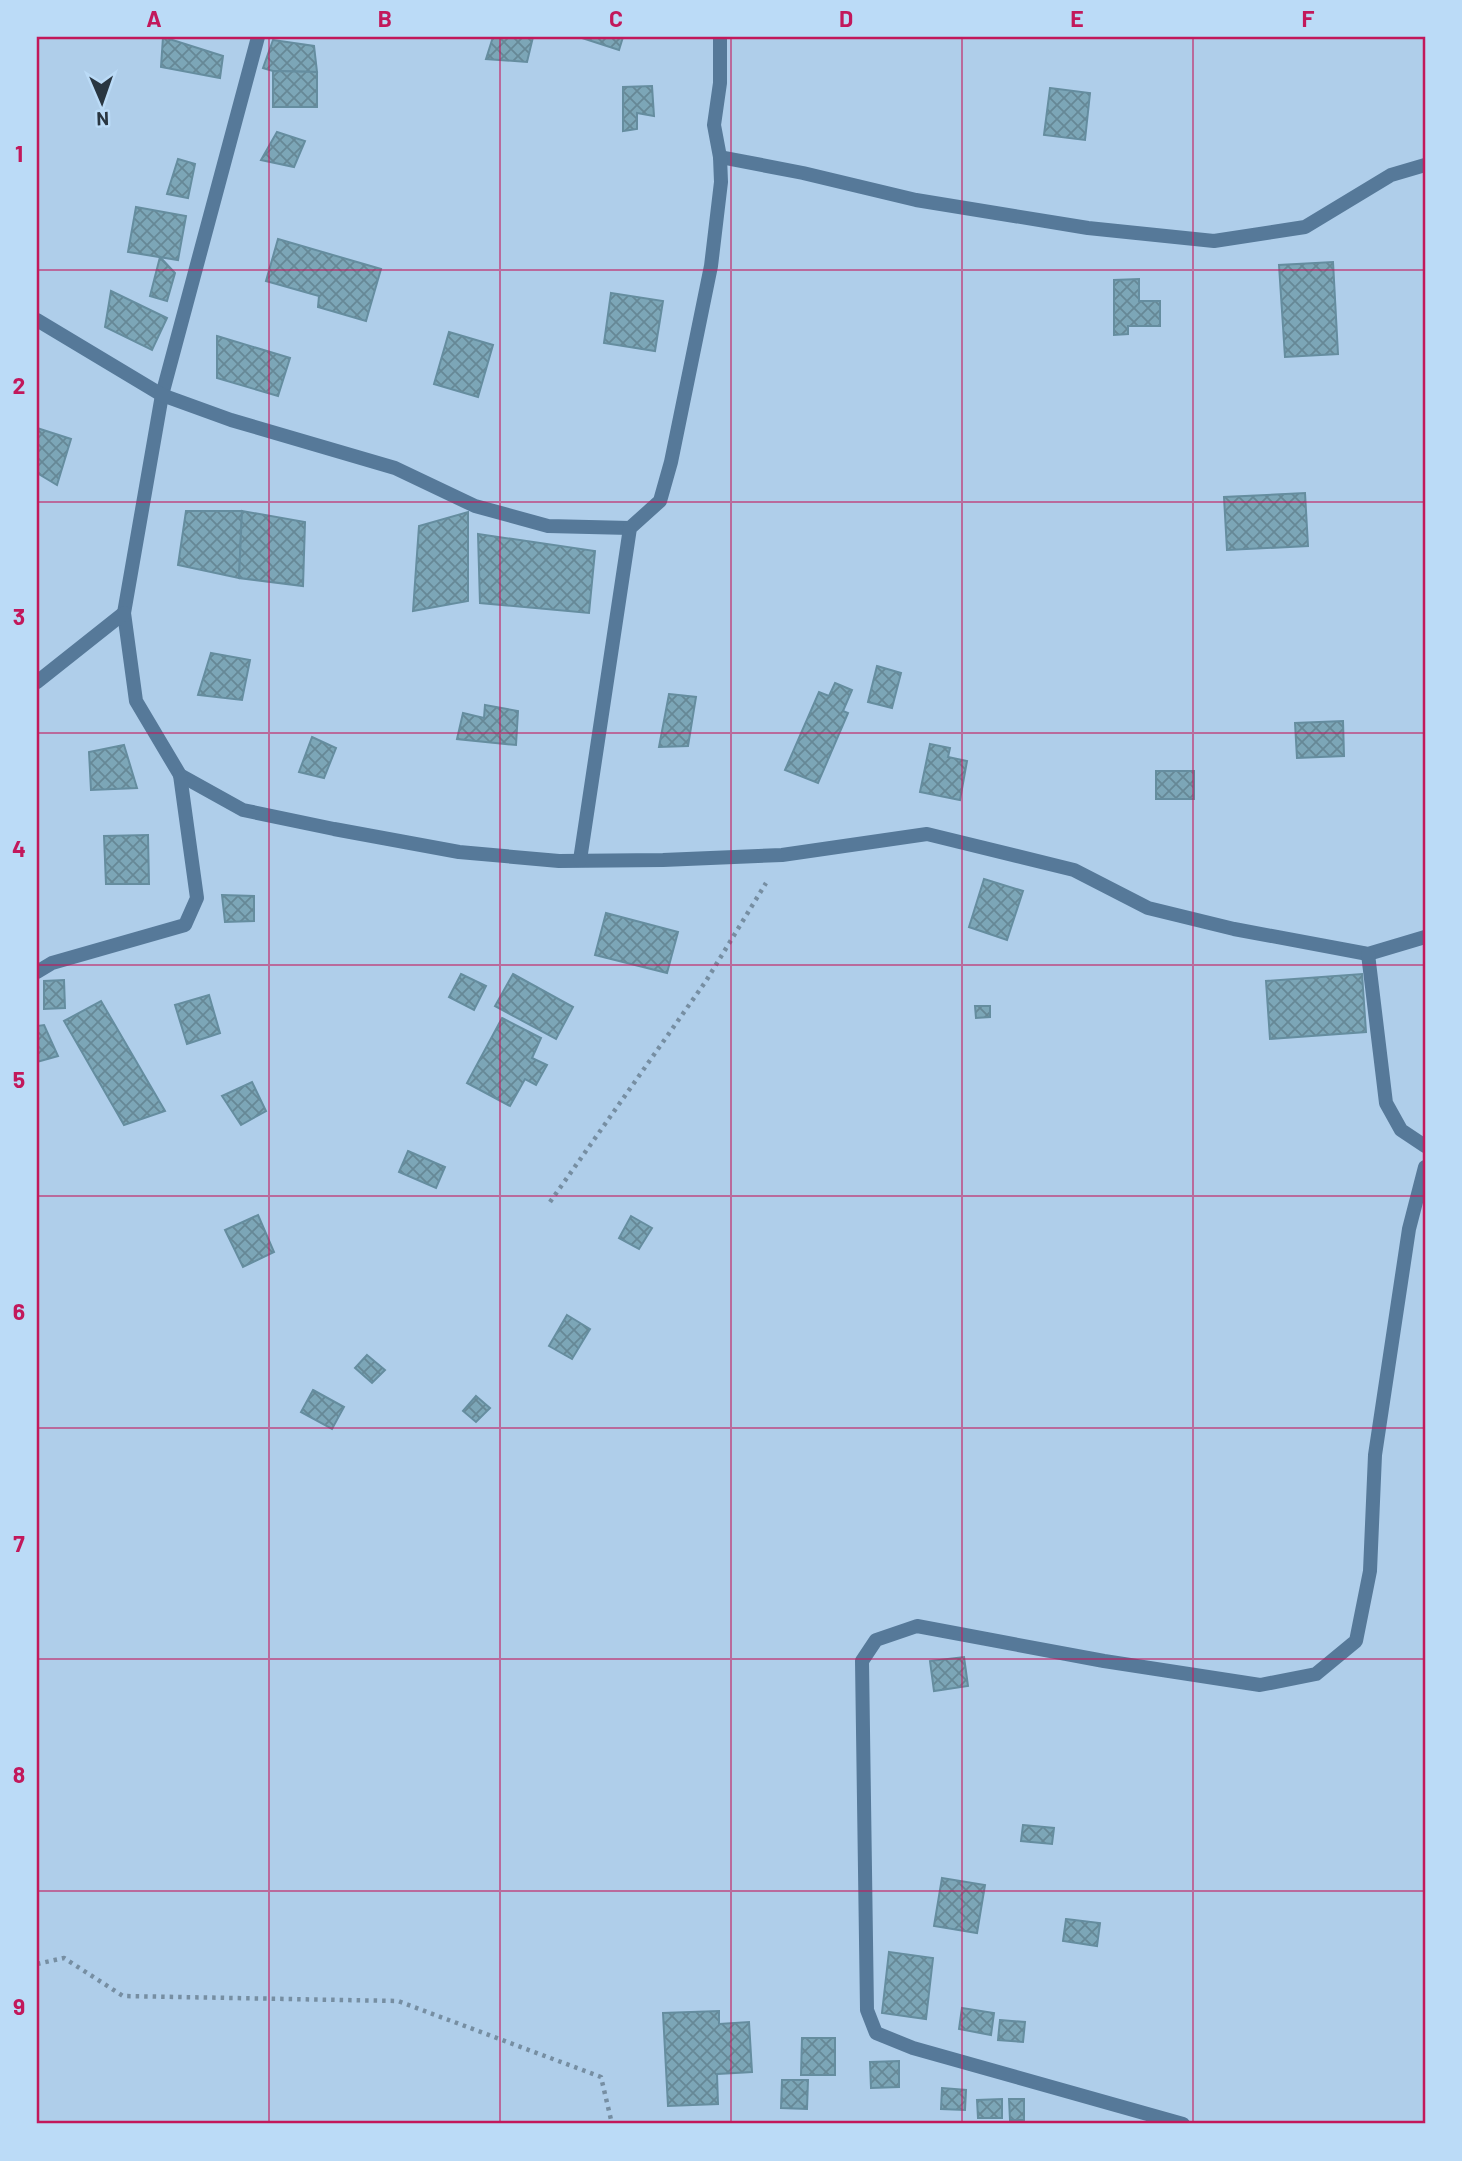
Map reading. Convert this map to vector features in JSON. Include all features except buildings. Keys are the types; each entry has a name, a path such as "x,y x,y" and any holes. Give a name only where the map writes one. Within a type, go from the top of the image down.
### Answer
{"street":[{"path":"37,972 52,963 185,926 197,898 180,775 136,701 124,613 162,395 258,37"},
{"path":"580,860 630,528 660,501 671,462 710,266 721,182 714,125 720,83 720,37"},
{"path":"720,157 803,173 916,200 1088,228 1214,241 1305,228 1391,175 1425,165"},
{"path":"37,320 162,395 231,420 395,468 475,506 548,526 630,528"},
{"path":"37,682 124,613"},
{"path":"180,775 243,810 459,852 580,860 663,860 782,855 927,834 1074,870 1149,908 1234,929 1368,954 1425,937"},
{"path":"1368,954 1386,1103 1401,1130 1425,1146"},
{"path":"1184,2124 913,2048 876,2033 867,2010 862,1661 876,1640 917,1626 1104,1661 1260,1685 1316,1674 1356,1641 1370,1571 1377,1442 1409,1229 1425,1167"}],"path":[{"path":"550,1202 706,981 782,855"},
{"path":"37,1964 64,1958 123,1996 398,2001 601,2077 612,2124"}]}
